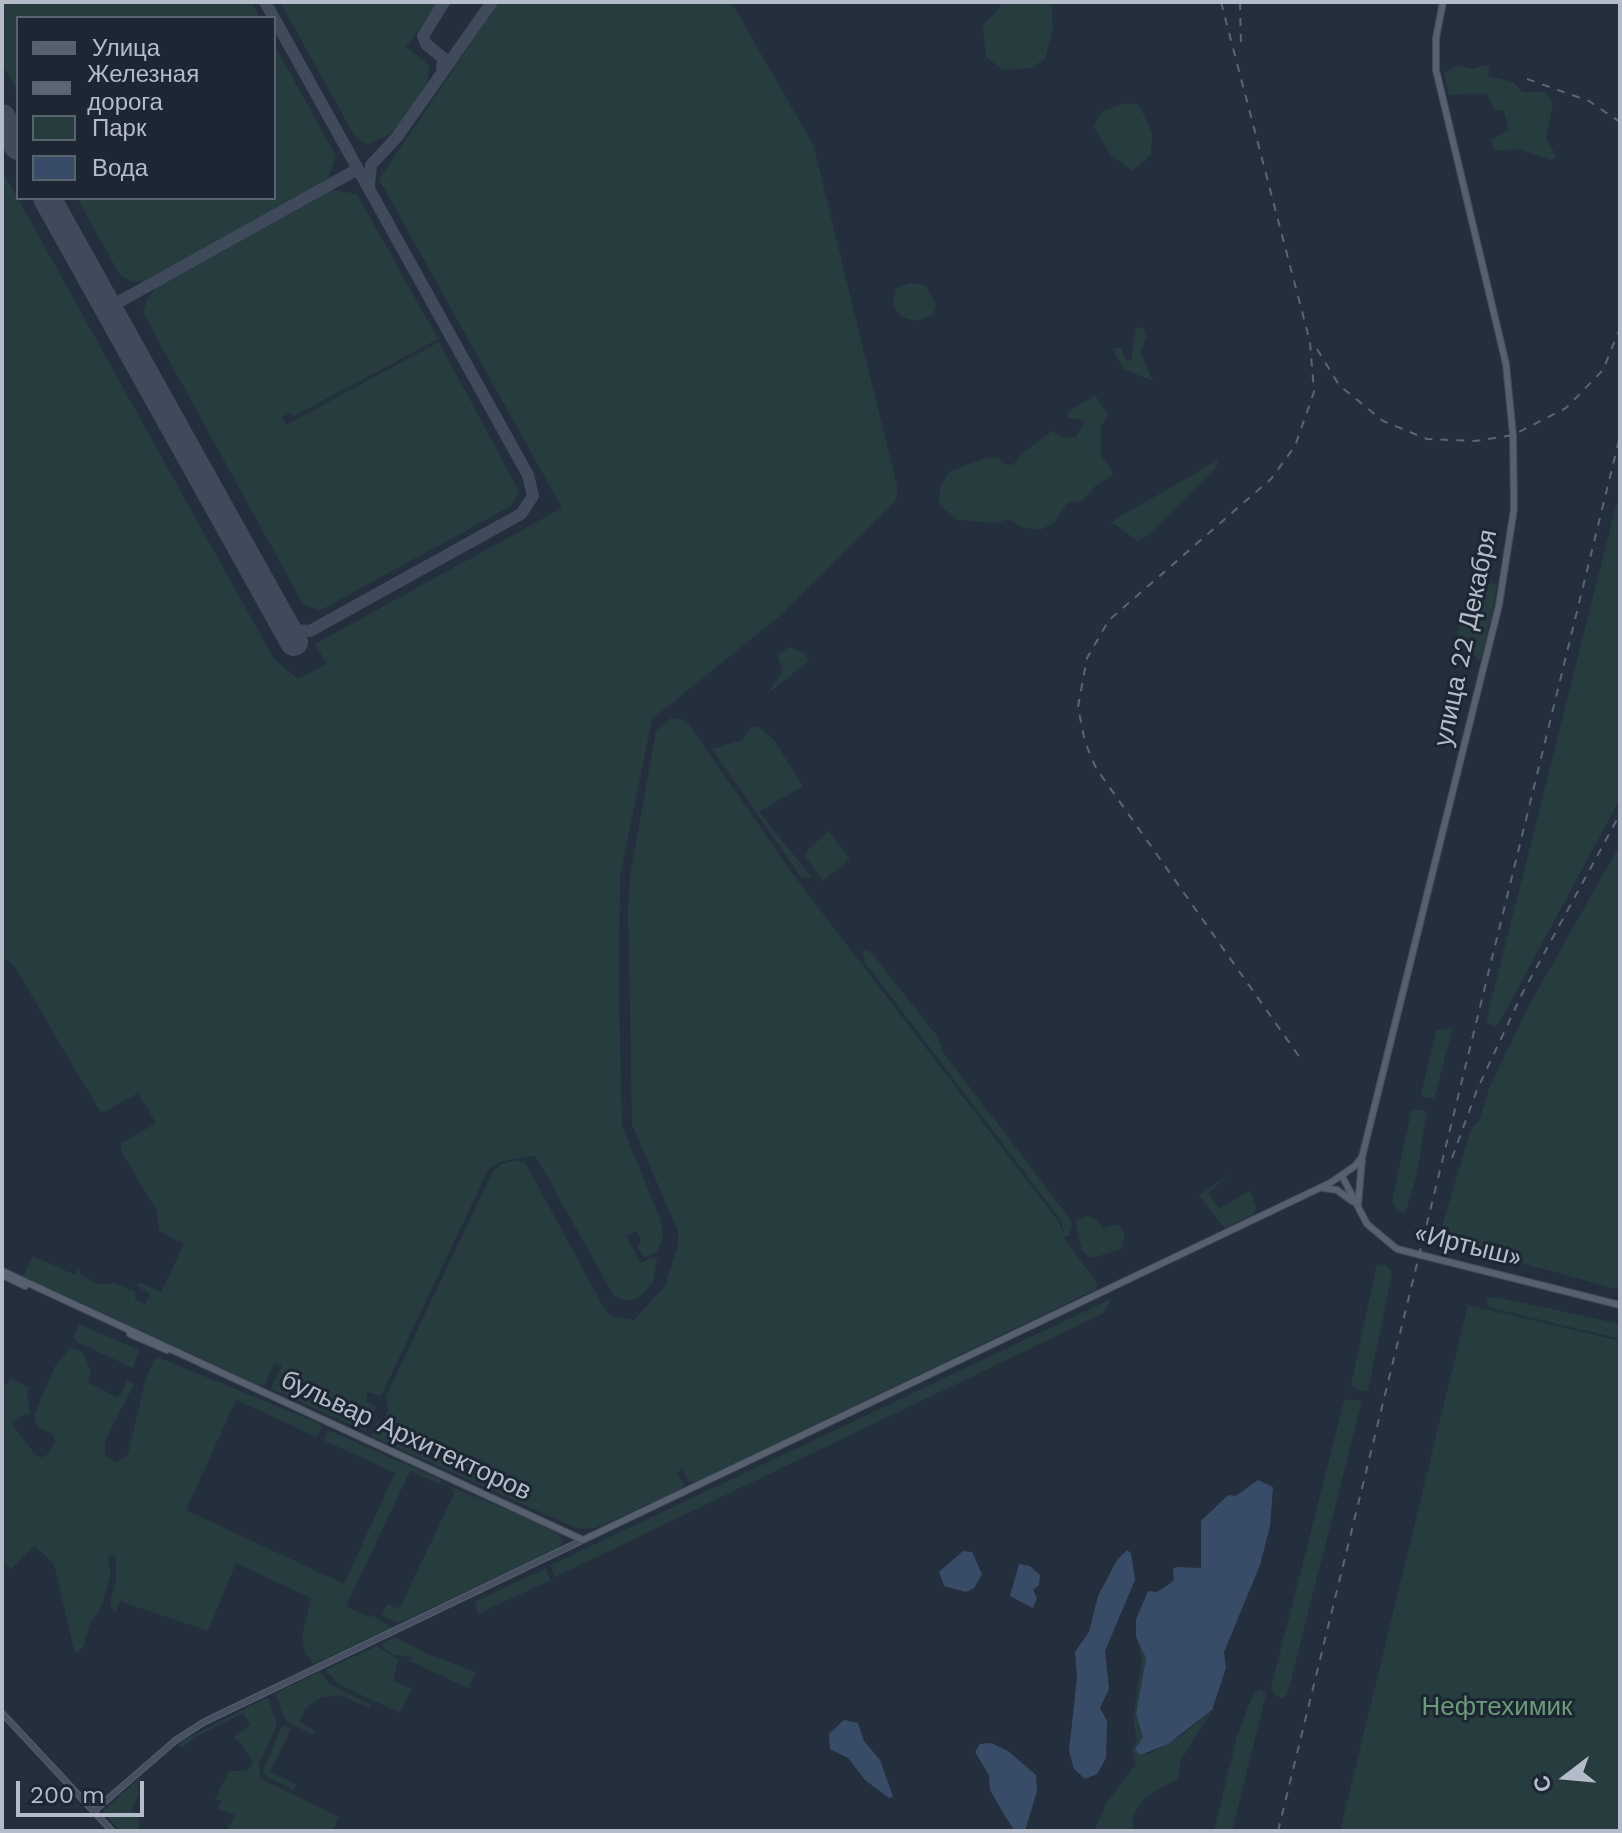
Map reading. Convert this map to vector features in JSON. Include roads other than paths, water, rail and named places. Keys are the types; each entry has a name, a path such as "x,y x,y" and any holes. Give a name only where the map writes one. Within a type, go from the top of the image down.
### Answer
{"main road":[{"name":"улица 22 Декабря","path":"1359,1211 1362,1157 1499,605 1515,495 1512,406 1502,341 1436,70 1436,38 1443,2"},
{"path":"94,1811 176,1740 204,1722 1316,1190 1342,1176 1362,1157"},
{"name":"«Иртыш»","path":"1342,1176 1373,1232 1404,1252 1620,1305"},
{"path":"1316,1190 1337,1190 1359,1211"},
{"name":"бульвар Архитекторов","path":"2,1273 583,1540"},
{"path":"2,1713 112,1831"}],"water":[{"path":"1258,1480 1273,1487 1270,1526 1260,1565 1224,1652 1226,1668 1212,1710 1168,1744 1140,1755 1135,1749 1143,1737 1136,1714 1146,1658 1136,1637 1136,1619 1148,1591 1157,1592 1168,1585 1174,1580 1173,1569 1177,1567 1201,1568 1201,1521 1228,1495 1236,1496"},
{"path":"1127,1550 1131,1553 1135,1580 1105,1651 1109,1689 1100,1708 1107,1721 1106,1758 1097,1774 1085,1779 1074,1769 1069,1751 1077,1677 1075,1652 1089,1632 1098,1596 1117,1560"},
{"path":"963,1551 972,1552 982,1574 974,1588 966,1592 944,1586 939,1572"},
{"path":"1019,1564 1030,1566 1040,1575 1039,1585 1033,1590 1037,1598 1033,1608 1010,1596"},
{"path":"844,1720 858,1723 864,1741 880,1760 893,1797 889,1798 865,1780 848,1758 830,1749 829,1734"},
{"path":"991,1743 1008,1751 1036,1775 1037,1791 1025,1831 1015,1831 1005,1816 990,1790 989,1775 975,1752 980,1744"}],"railway":[{"path":"1221,2 1310,342 1314,392 1295,446 1271,479 1109,620 1087,658 1078,707 1085,742 1096,768 1303,1062"},
{"path":"1240,2 1241,46"},
{"path":"1527,79 1589,101 1620,122"},
{"path":"1317,349 1339,385 1383,421 1427,439 1475,441 1513,435 1566,408 1603,370 1620,328"},
{"path":"1278,1831 1620,436"},
{"path":"1452,1158 1477,1090 1522,994 1620,814"}],"park label":[{"name":"Нефтехимик","path":"1497,1707"}]}
